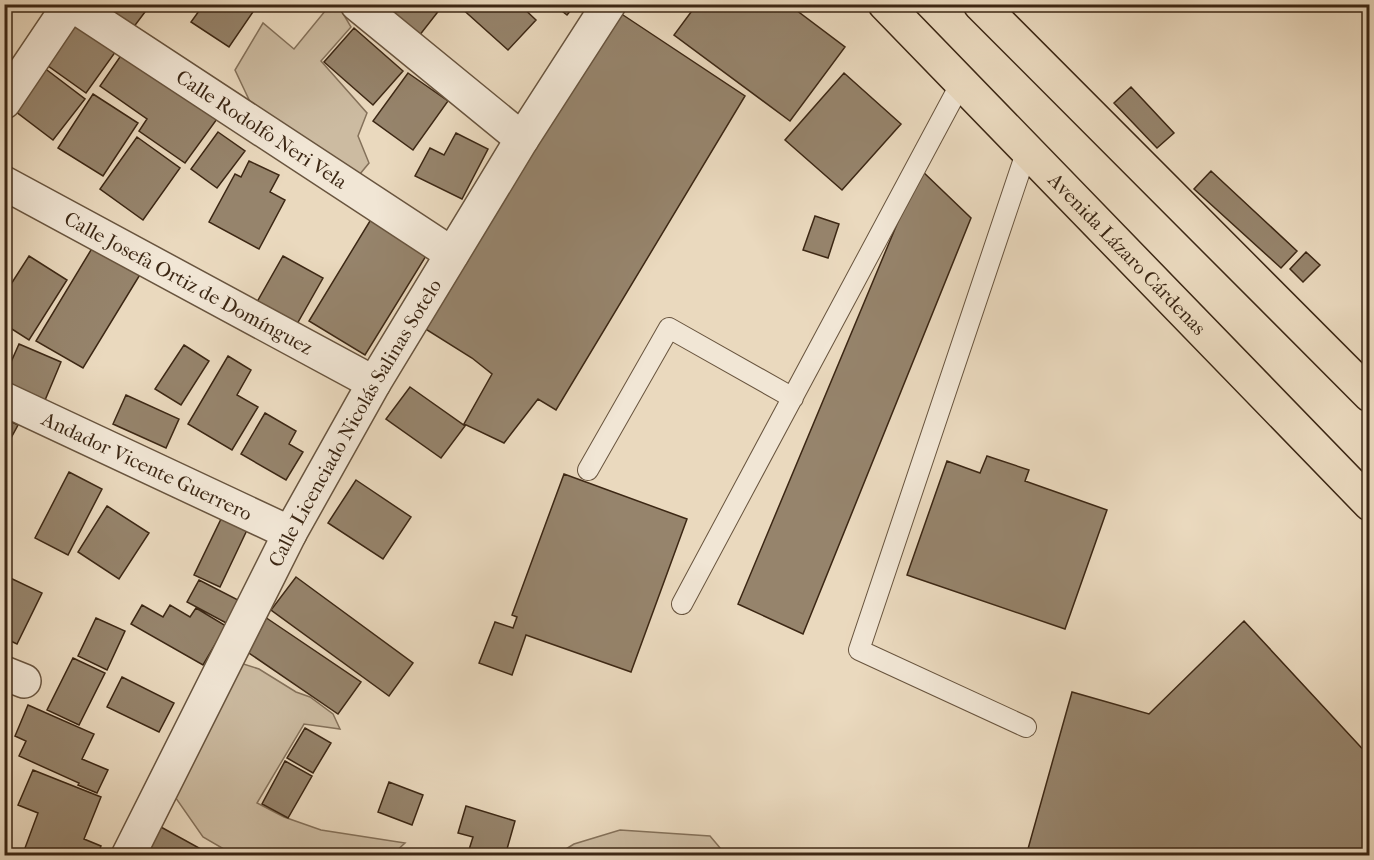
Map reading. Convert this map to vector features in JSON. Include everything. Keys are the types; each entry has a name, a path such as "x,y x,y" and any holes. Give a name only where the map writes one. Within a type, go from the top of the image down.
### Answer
{"main road":[{"name":"Avenida Lázaro Cárdenas","path":"885,4 1370,504"},
{"path":"980,4 1370,395"}],"street":[{"path":"4,102 71,4"},
{"name":"Calle Rodolfo Neri Vela","path":"71,4 452,254"},
{"path":"357,4 522,139"},
{"name":"Calle Licenciado Nicolás Salinas Sotelo","path":"128,855 290,533 374,383 522,139 609,4"},
{"name":"Calle Josefa Ortiz de Domínguez","path":"4,183 374,383"},
{"name":"Andador Vicente Guerrero","path":"4,399 290,533"}],"lane":[{"path":"682,604 961,83"},
{"path":"1026,150 859,650 1026,727"},
{"path":"588,471 669,328 793,398"}],"shaded area":[{"path":"330,5 338,5 351,27 321,61 367,113 358,136 369,163 355,180 252,106 235,70 263,23 294,49"},
{"path":"234,661 259,669 296,692 310,697 333,714 340,729 304,724 257,803 284,817 321,830 405,843 392,855 234,855 203,837 173,794"},
{"path":"620,830 710,836 726,855 556,855 574,844"}],"building":[{"path":"105,4 151,4 133,28"},
{"path":"204,4 248,4 255,9 229,47 191,22"},
{"path":"384,4 444,4 419,36 382,7"},
{"path":"461,4 519,4 536,20 508,50 459,6"},
{"path":"553,4 576,4 567,15"},
{"path":"697,4 788,4 845,47 790,121 674,35"},
{"path":"614,9 745,96 556,410 538,399 504,443 464,424 492,374 472,358 416,323"},
{"path":"74,22 116,51 86,93 44,63"},
{"path":"354,28 403,71 373,105 324,62"},
{"path":"122,54 217,119 185,163 139,131 147,119 100,86"},
{"path":"43,67 85,99 53,140 11,108"},
{"path":"408,73 448,101 413,150 373,121"},
{"path":"844,73 901,124 842,190 785,140"},
{"path":"1131,87 1174,133 1157,148 1114,103"},
{"path":"93,94 138,123 103,176 58,148"},
{"path":"218,132 245,151 217,188 191,169"},
{"path":"456,133 488,149 462,199 415,176 430,148 444,155"},
{"path":"137,137 180,168 143,220 100,189"},
{"path":"249,161 279,175 270,192 285,200 259,249 209,222 235,174 241,177"},
{"path":"920,169 971,218 803,634 738,604"},
{"path":"1211,171 1297,251 1281,268 1194,189"},
{"path":"373,216 429,251 365,355 309,321"},
{"path":"815,216 839,224 828,258 803,250"},
{"path":"94,245 141,273 83,368 36,341"},
{"path":"1306,252 1320,265 1303,282 1290,269"},
{"path":"29,256 67,280 29,340 4,324 4,295"},
{"path":"283,256 323,278 297,324 257,302"},
{"path":"19,344 61,362 43,405 4,389 4,378"},
{"path":"184,345 209,361 181,405 155,389"},
{"path":"228,356 251,370 237,395 258,407 232,450 188,424"},
{"path":"410,387 465,426 441,458 386,419"},
{"path":"126,395 179,419 166,448 113,424"},
{"path":"265,413 296,431 289,444 303,452 286,480 241,454"},
{"path":"4,418 18,425 4,451"},
{"path":"987,456 1029,470 1025,481 1107,510 1065,629 907,575 947,461 980,473"},
{"path":"69,472 102,489 68,555 35,538"},
{"path":"564,474 687,519 631,672 526,635 512,675 479,663 495,622 513,628 517,617 512,615"},
{"path":"356,480 411,517 383,559 328,523"},
{"path":"107,506 149,533 119,579 78,552"},
{"path":"222,517 248,528 220,587 194,575"},
{"path":"4,575 42,593 17,644 4,638"},
{"path":"296,577 413,663 389,696 271,610"},
{"path":"199,580 240,601 228,624 187,602"},
{"path":"142,605 163,617 170,605 190,617 196,608 226,626 203,665 131,624"},
{"path":"265,617 361,682 338,714 243,649"},
{"path":"96,618 125,631 107,670 78,656"},
{"path":"1244,621 1370,757 1370,856 1026,856 1072,692 1149,714"},
{"path":"73,658 105,673 79,725 47,710"},
{"path":"122,677 174,703 159,732 107,707"},
{"path":"28,705 94,734 82,759 108,770 97,793 19,756 26,741 15,736"},
{"path":"305,728 331,743 313,773 287,758"},
{"path":"285,761 312,776 288,818 262,804"},
{"path":"33,770 101,797 84,839 101,846 97,856 43,856 25,848 38,813 18,805"},
{"path":"389,782 423,795 412,825 378,812"},
{"path":"466,806 515,821 505,856 467,856 473,837 458,833"},
{"path":"150,821 210,854 209,856 131,856"}]}
